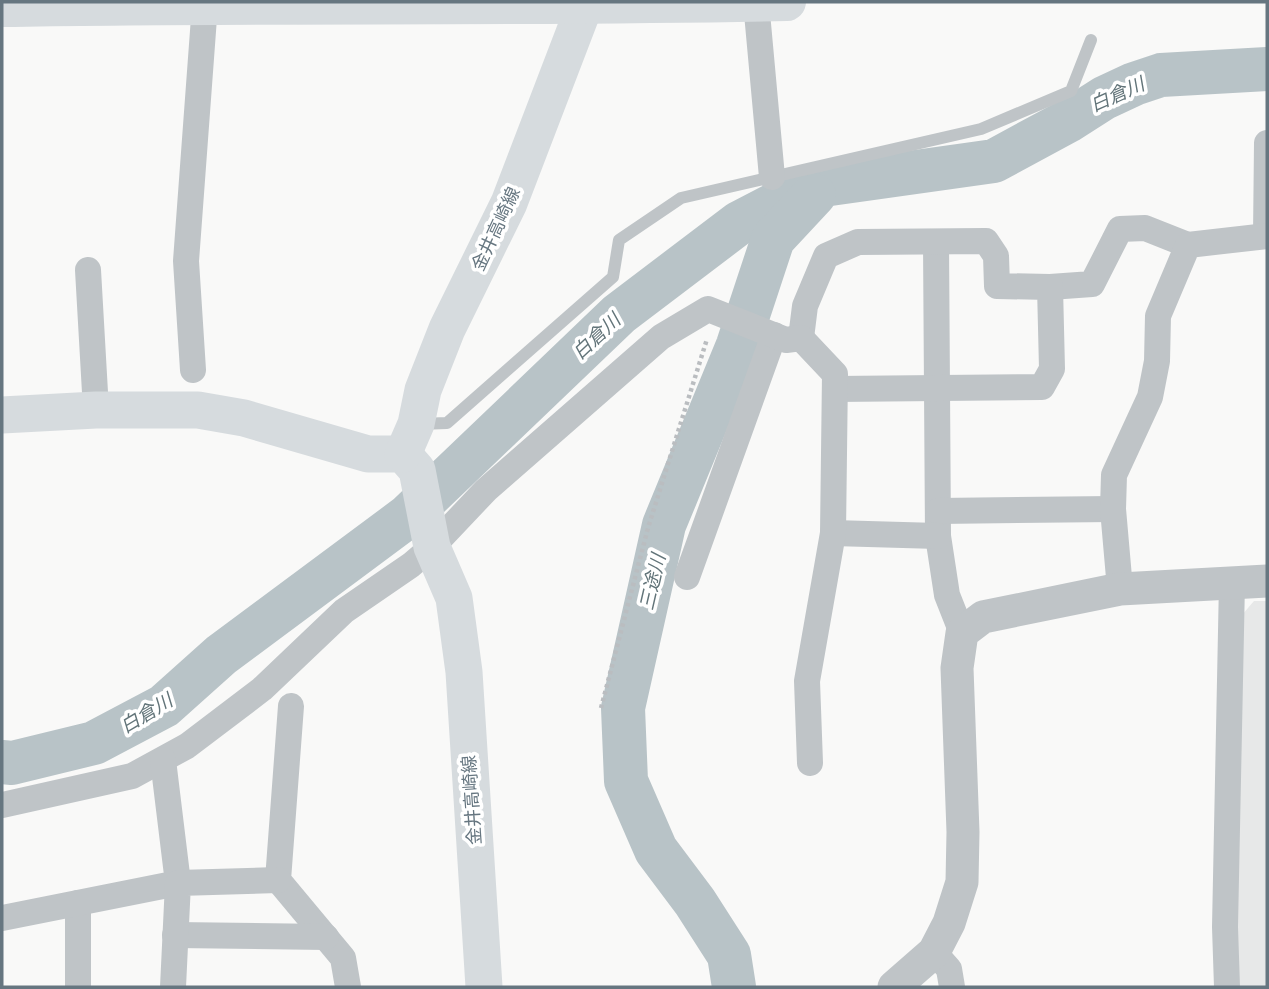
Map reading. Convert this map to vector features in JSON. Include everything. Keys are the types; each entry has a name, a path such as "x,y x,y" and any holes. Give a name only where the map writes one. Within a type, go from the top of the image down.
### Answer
{"highway":[{"path":"2,8 205,4 787,2"}],"main road":[{"name":"金井高崎線","path":"484,987 464,672 454,598 431,540 412,449 423,390 447,329 509,203 585,4"},
{"path":"2,415 96,410 198,410 244,418 369,454 412,449"}],"street":[{"path":"756,2 772,177"},
{"path":"193,370 186,261 205,4"},
{"path":"801,338 805,306 826,256 858,242 986,241 996,256 997,286 1050,287 1092,284 1120,229 1145,228 1188,245 1266,236 1267,143"},
{"path":"894,987 934,952 948,923 962,882 963,832 957,668 962,633 947,595 938,524 936,242"},
{"path":"1120,589 1113,509 1114,475 1150,397 1157,362 1158,316 1188,245"},
{"path":"88,270 96,410"},
{"path":"835,389 1042,387 1052,369 1050,287"},
{"path":"2,805 132,776 187,746 262,689 344,611 411,565 431,540 661,337 708,309 786,340 801,338"},
{"path":"688,577 764,331"},
{"path":"801,338 835,374 833,533 807,681 810,763"},
{"path":"833,533 1113,509"},
{"path":"962,633 983,617 1120,589 1267,581"},
{"path":"1227,987 1225,913 1233,582"},
{"path":"291,706 278,880 343,958 348,987"},
{"path":"163,760 178,883 173,987"},
{"path":"2,918 178,883 278,880"},
{"path":"78,903 78,987"},
{"path":"175,935 326,937"},
{"path":"934,952 949,969 952,987"}],"lane":[{"path":"412,449 447,423 613,277 619,240 681,198 981,130 1071,91 1091,40"}],"path":[{"path":"601,708 648,528 719,313"}],"shaded area":[{"path":"1254,601 1267,601 1267,987 1234,987 1242,615"}],"waterway":[{"name":"白倉川","path":"2,762 12,763 94,743 164,706 221,655 408,516 619,314 739,223 789,197 823,185 994,161 1104,98 1161,75 1267,69"},
{"name":"三途川","path":"734,987 729,955 695,902 656,850 626,781 623,708 664,525 738,345 773,239 814,195"}]}
